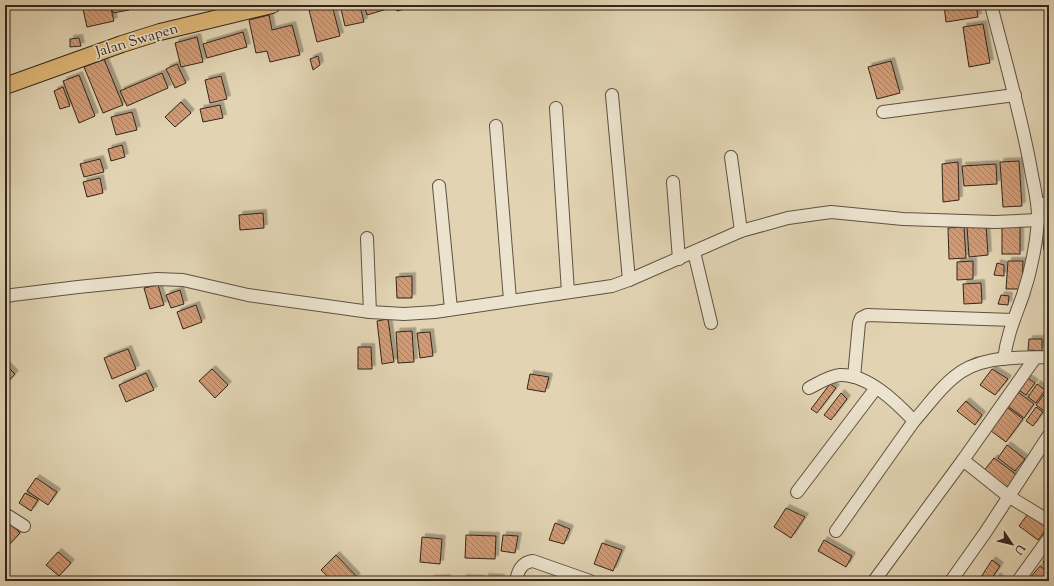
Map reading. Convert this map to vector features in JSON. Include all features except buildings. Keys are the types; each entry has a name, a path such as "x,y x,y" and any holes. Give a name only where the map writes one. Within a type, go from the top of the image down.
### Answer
{"main road":[{"name":"Jalan Swapen","path":"5,86 160,32 272,5"}],"street":[{"path":"991,5 1043,204 1038,220 1033,260 1023,295 1013,320 1006,344 1004,359"},
{"path":"612,95 629,280"},
{"path":"883,112 1015,95"},
{"path":"556,108 568,292"},
{"path":"496,126 510,300"},
{"path":"732,157 741,231"},
{"path":"673,182 679,259"},
{"path":"439,186 451,309"},
{"path":"5,297 78,287 157,280 183,280 248,295 370,312 404,314 435,312 612,286 679,259 741,231 788,218 831,212 903,219 996,222 1038,220"},
{"path":"367,238 370,312"},
{"path":"694,252 711,323"},
{"path":"854,377 859,324 861,318 867,315 1013,320"},
{"path":"836,531 914,421 951,379 961,371 974,364 1004,359 1049,357"},
{"path":"874,581 963,460 1035,358"},
{"path":"809,388 831,377 841,375 854,377 865,381 898,404 914,421"},
{"path":"797,492 876,388"},
{"path":"951,581 985,533 1049,435"},
{"path":"963,460 1008,496 1049,521"},
{"path":"5,514 24,526"},
{"path":"1018,581 1049,538"},
{"path":"516,581 522,565 526,562 533,561 590,581"}]}
